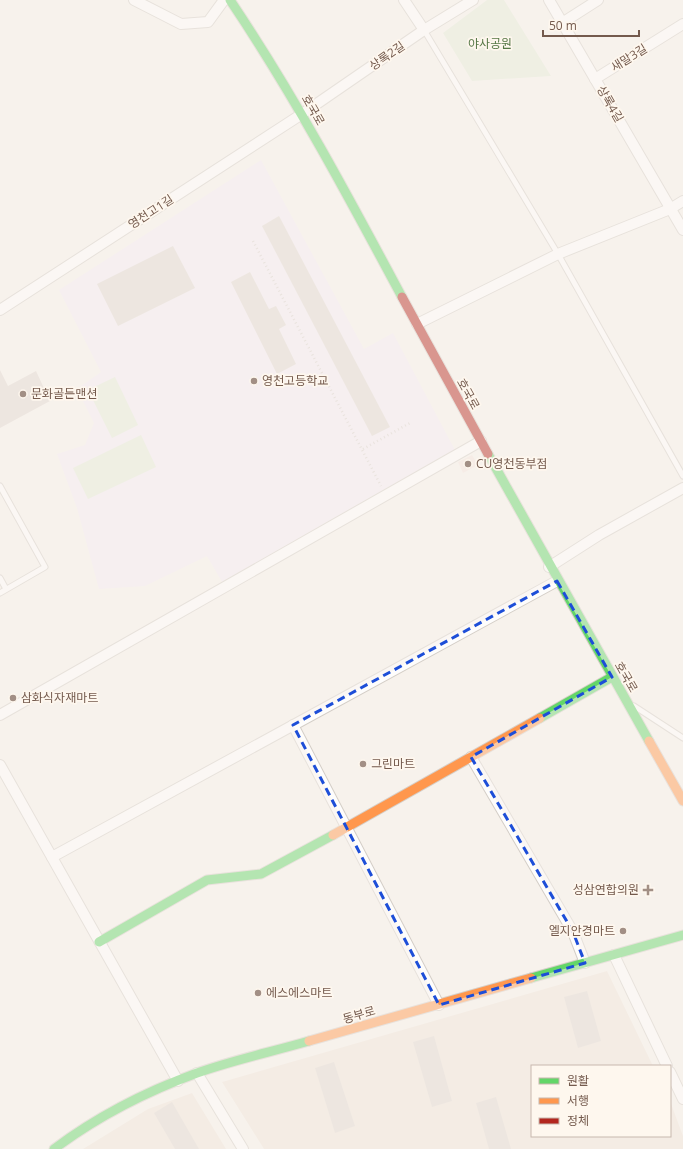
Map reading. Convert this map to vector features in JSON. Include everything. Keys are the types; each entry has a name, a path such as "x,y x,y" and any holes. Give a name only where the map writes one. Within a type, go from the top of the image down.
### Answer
{"street":[{"path":"134,0 181,24 208,22 224,0"},
{"name":"호국로","path":"230,0 253,32 302,114 549,567 683,801"},
{"path":"404,0 424,30"},
{"name":"상록2길","path":"302,114 424,30 473,0"},
{"name":"상록4길","path":"549,0 683,230"},
{"path":"562,23 598,0"},
{"name":"새말3길","path":"595,79 683,24"},
{"name":"영천고1길","path":"0,310 302,114"},
{"path":"417,324 558,254 670,209 683,201"},
{"path":"0,715 481,441"},
{"path":"549,567 599,535 683,488"},
{"path":"52,858 557,581"},
{"path":"100,942 207,880 261,874 347,828 612,677"},
{"path":"293,725 439,1004"},
{"path":"471,758 572,932 585,963"},
{"path":"0,765 178,1081"},
{"name":"동부로","path":"54,1149 82,1128 127,1102 197,1073 683,935"},
{"path":"614,955 667,1065"},
{"path":"197,1073 243,1149"},
{"path":"671,1074 683,1099"}],"lane":[{"path":"424,30 558,254 683,476"},
{"path":"0,486 45,567 0,593"},
{"path":"0,578 6,589"},
{"path":"625,700 683,738"}],"path":[{"path":"254,241 386,495"},
{"path":"363,449 410,424"}],"highlighted area":[{"path":"557,581 612,677 471,757 573,932 585,963 439,1005 293,725"}],"shaded area":[{"name":"영천고등학교","path":"261,160 364,349 393,333 456,452 222,582 207,556 145,586 99,589 77,508 57,454 85,445 94,423 77,389 101,372 59,290"},
{"name":"CU영천동부점","path":"472,455 478,465 463,473 458,462"},
{"path":"607,971 653,1065 531,1065 531,1137 671,1137 671,1104 683,1136 683,1149 264,1149 222,1082"},
{"path":"192,1093 226,1149 83,1149 148,1109"}],"green space":[{"name":"야사공원","path":"487,0 504,0 551,76 472,81 443,33"},
{"path":"115,377 138,425 112,438 88,390"},
{"path":"141,435 156,467 88,499 73,468"}],"building":[{"path":"279,216 390,427 372,436 262,226"},
{"path":"173,246 195,288 118,326 97,284"},
{"path":"250,272 269,309 276,306 286,325 279,329 296,364 277,374 231,282"},
{"name":"문화골든맨션","path":"0,370 8,386 36,371 50,401 0,428"},
{"path":"587,991 601,1041 578,1048 564,997"},
{"path":"434,1036 452,1101 432,1107 413,1042"},
{"path":"334,1062 355,1126 335,1133 315,1068"},
{"path":"496,1097 511,1149 489,1149 476,1103"},
{"path":"172,1102 199,1149 175,1149 154,1113"}],"traffic: fast":[{"path":"230,0 254,36 298,109 341,184 402,297"},
{"path":"488,454 649,741"},
{"path":"540,718 612,677"},
{"path":"99,942 207,880 261,874 333,835"},
{"path":"531,978 683,935"},
{"path":"54,1149 105,1115 159,1088 211,1068 309,1041"}],"traffic: slow":[{"path":"333,835 540,718"},
{"path":"649,741 683,801"},
{"path":"309,1041 531,978"}],"traffic: jam":[{"path":"402,297 488,454"}],"place":[{"name":"영천고등학교","path":"254,381"},
{"name":"문화골든맨션","path":"23,394"},
{"name":"CU영천동부점","path":"468,464"},
{"name":"삼화식자재마트","path":"13,698"},
{"name":"그린마트","path":"363,764"},
{"name":"성삼연합의원","path":"648,890"},
{"name":"엘지안경마트","path":"623,931"},
{"name":"에스에스마트","path":"258,993"}]}
